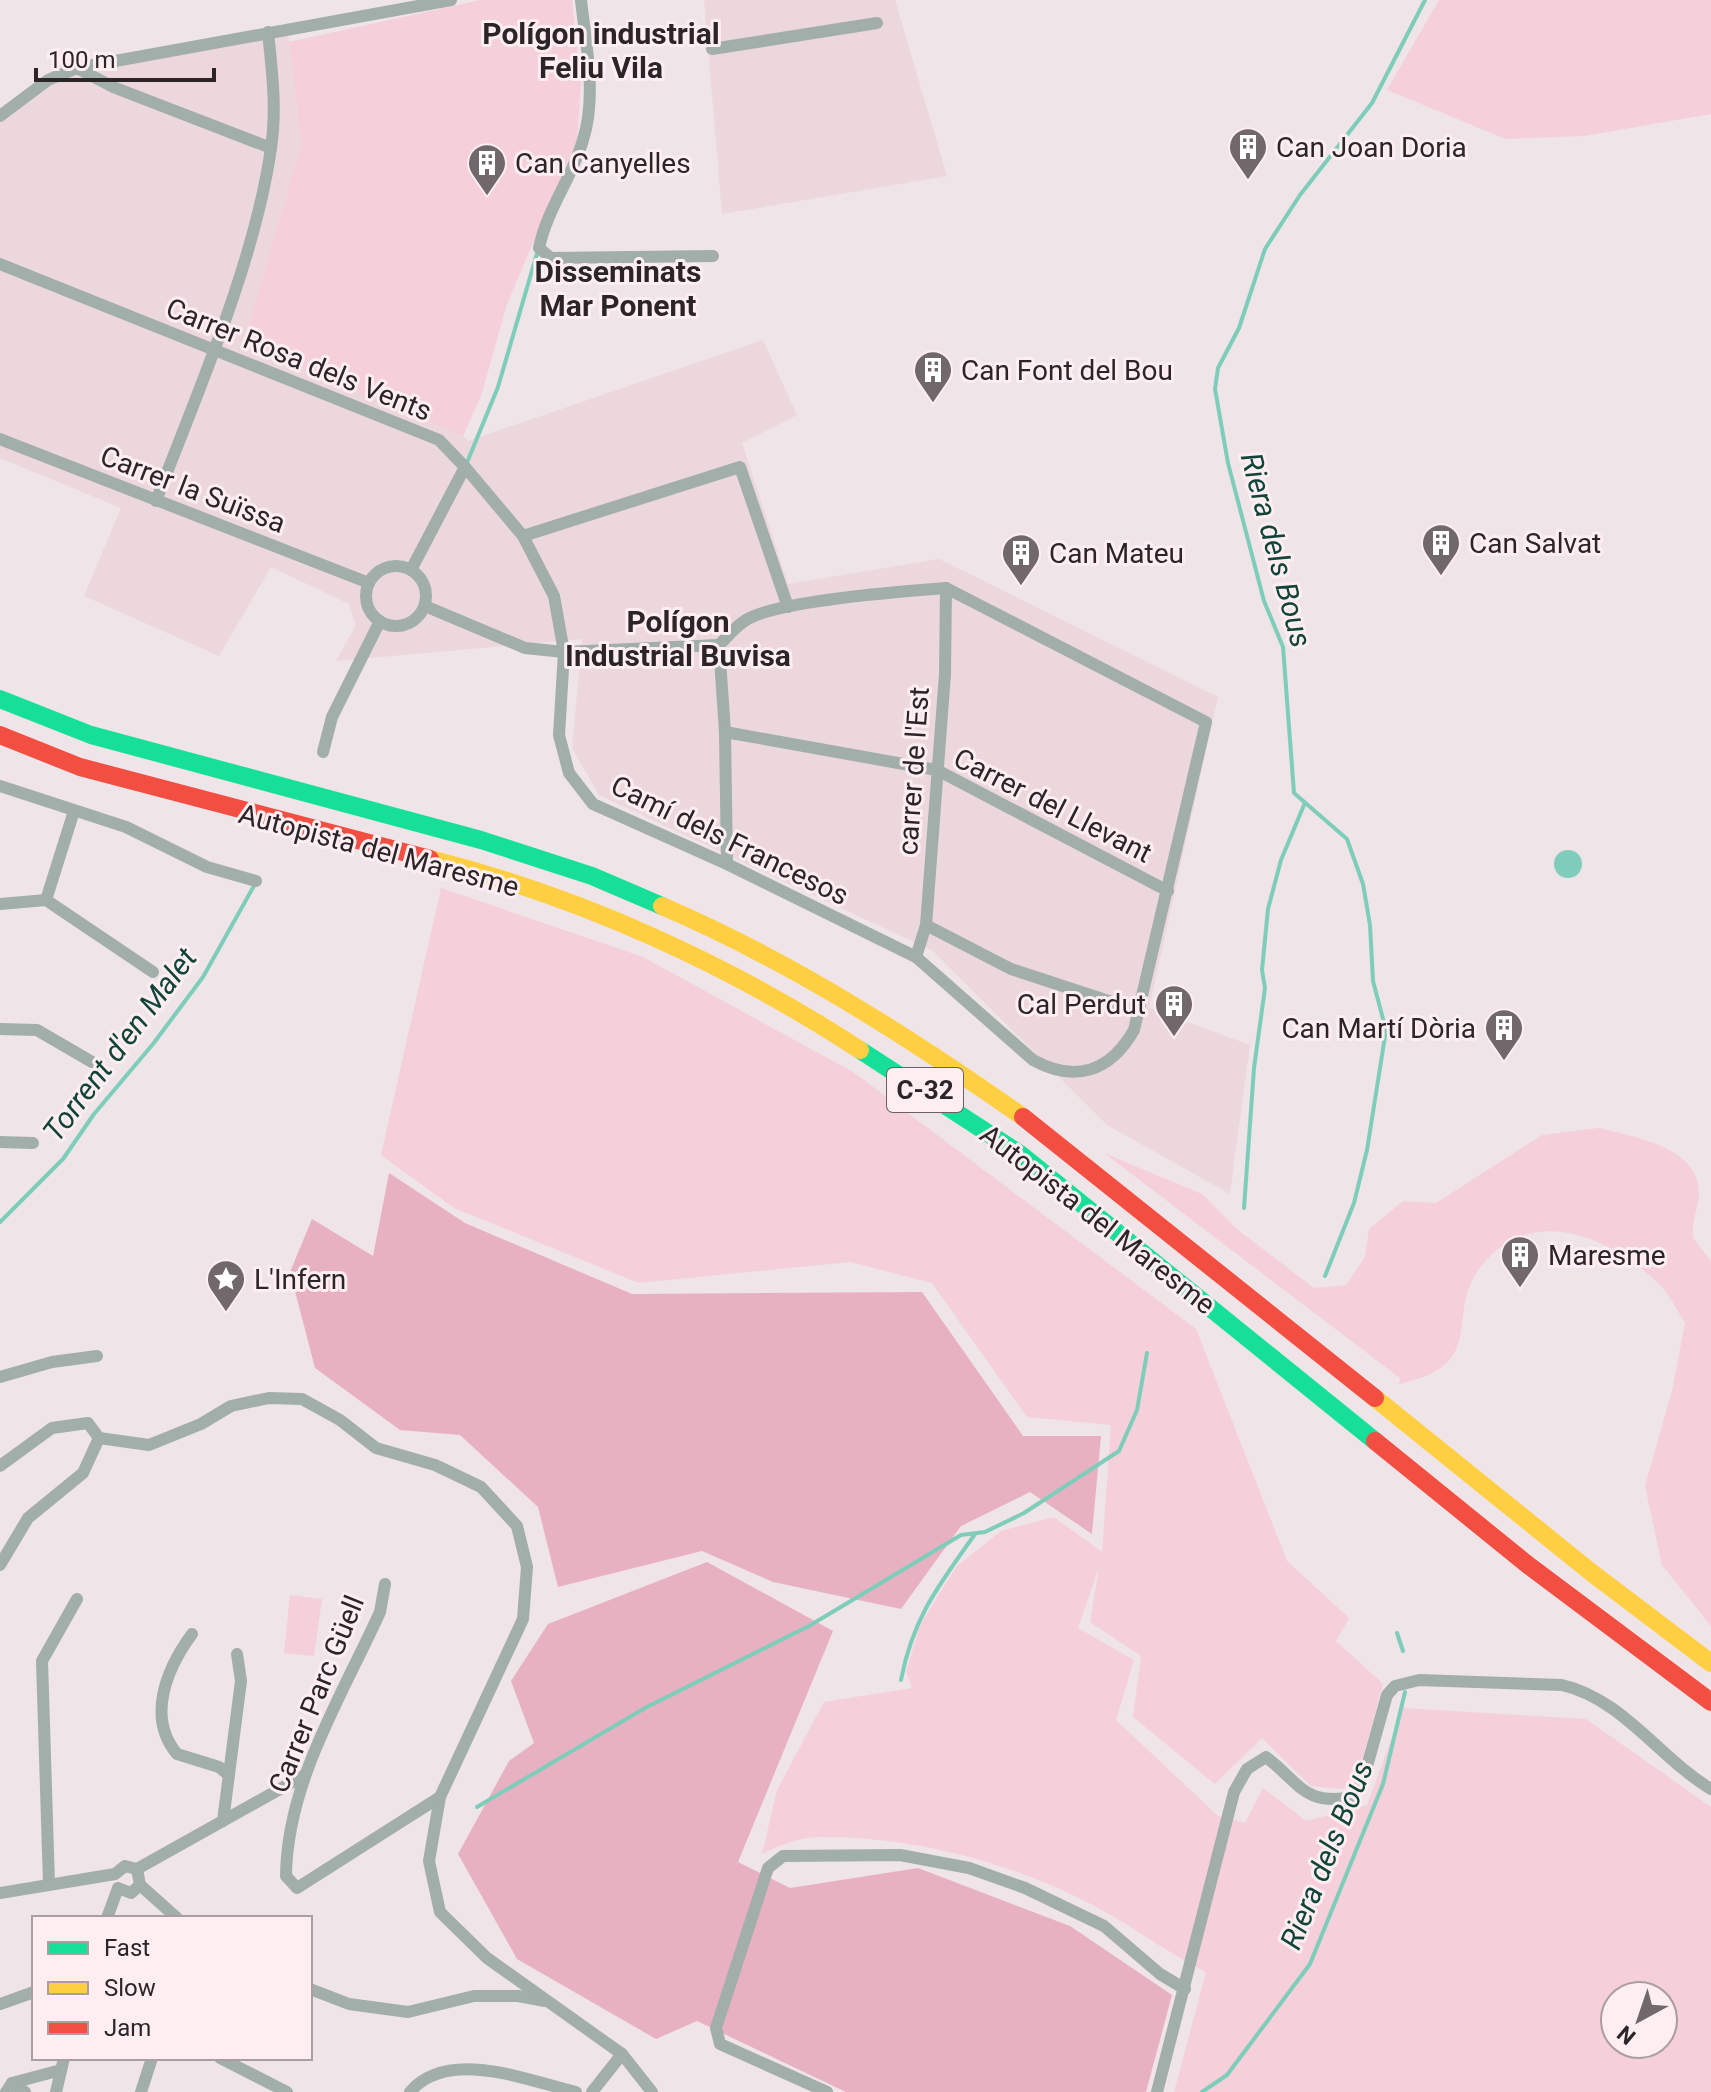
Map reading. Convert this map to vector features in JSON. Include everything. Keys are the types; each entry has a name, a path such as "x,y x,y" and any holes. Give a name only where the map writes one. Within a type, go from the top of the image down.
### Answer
{"highway":[{"name":"Autopista del Maresme","path":"0,699 91,735 481,840 592,876 717,930 836,995 1055,1139 1592,1573 1711,1663"},
{"name":"Autopista del Maresme","path":"0,735 80,767 218,806 469,869 604,917 708,963 822,1025 1020,1154 1528,1565 1711,1702"}],"street":[{"path":"0,116 48,80 77,68 451,0"},
{"path":"581,0 591,99 584,140 543,228 539,248 551,258 713,256"},
{"path":"712,49 877,23"},
{"path":"156,501 213,350 246,251 271,148 274,91 268,32"},
{"path":"77,68 113,87 271,148"},
{"name":"Carrer Rosa dels Vents","path":"0,264 439,440 465,467"},
{"name":"Carrer la Suïssa","path":"0,439 369,583"},
{"path":"411,570 465,467"},
{"name":"Camí dels Francesos","path":"465,467 523,536 554,596 564,652 559,735 569,773 593,804 727,864 916,957 1033,1060 1053,1071 1076,1073 1116,1057 1134,1030 1206,722 946,588"},
{"path":"523,536 740,467 788,607"},
{"path":"392,566 411,570 424,585 425,606 417,617 406,624 392,626 380,621 367,604 369,583 374,575 392,566"},
{"path":"425,606 525,648 564,652 719,645 747,619 788,607 895,591 946,588"},
{"name":"carrer de l'Est","path":"916,957 926,925 946,588"},
{"path":"323,752 332,717 380,621"},
{"path":"719,645 725,732 727,864"},
{"name":"Carrer del Llevant","path":"725,732 937,770 1168,891"},
{"path":"0,786 126,827 207,867 256,881"},
{"path":"46,900 74,811"},
{"path":"0,904 46,900 153,972"},
{"path":"926,925 1011,969 1139,1011"},
{"path":"0,1029 37,1030 92,1062"},
{"path":"0,1142 33,1143"},
{"path":"0,1377 52,1362 97,1356"},
{"path":"0,1466 52,1428 88,1423 99,1438 149,1445 201,1424 231,1406 269,1398 302,1399 340,1420 376,1448 435,1465 481,1487 517,1526 527,1567 523,1619 440,1797 429,1861 440,1912 487,1958 618,2052 652,2092"},
{"path":"0,1565 28,1518 83,1473 99,1438"},
{"name":"Carrer Parc Güell","path":"385,1584 380,1612 305,1775 286,1845 286,1876 297,1888 440,1797"},
{"path":"49,1884 42,1661 77,1599"},
{"path":"192,1634 174,1659 167,1676 162,1704 165,1731 177,1754 219,1767 229,1775"},
{"path":"223,1821 241,1681 237,1654"},
{"path":"1157,2092 1234,1792 1247,1769 1266,1757 1310,1797 1329,1801 1353,1797 1366,1770 1387,1695 1395,1686 1419,1680 1562,1685 1584,1690 1609,1705 1711,1789"},
{"path":"0,1893 115,1874 125,1866 137,1869 305,1775"},
{"path":"827,2092 720,2044 716,2028 768,1868 783,1856 900,1855 969,1868 1011,1883 1104,1926 1160,1974 1185,1989"},
{"path":"137,1869 140,1885 175,1916"},
{"path":"108,1916 118,1888 131,1893 140,1885"},
{"path":"312,1990 349,2004 408,2012 474,1996 518,1996 549,2002"},
{"path":"0,2004 32,1993"},
{"path":"592,2092 618,2052"},
{"path":"141,2092 151,2060"},
{"path":"224,2060 287,2092"},
{"path":"9,2088 62,2064"},
{"path":"56,2092 62,2064"},
{"path":"410,2092 433,2074 467,2069 576,2092"},
{"path":"9,2088 25,2092"}],"shaded area":[{"path":"481,0 572,0 581,84 577,140 507,304 481,396 463,436 243,345 301,145 289,42"},
{"path":"704,0 895,0 947,176 722,214"},
{"path":"1439,0 1711,0 1711,114 1584,136 1506,139 1387,90"},
{"path":"287,26 301,145 243,345 463,436 468,441 763,340 797,415 742,443 788,584 939,559 1218,697 1149,1008 1250,1045 1230,1194 1107,1125 933,951 599,795 572,748 582,639 336,661 356,625 349,604 271,567 219,656 84,596 121,508 0,458 0,110 61,64"},
{"path":"1568,850 1578,854 1582,864 1578,874 1568,878 1558,874 1554,864 1558,854"},
{"path":"441,888 643,957 853,1072 1196,1329 1287,1561 1349,1618 1336,1641 1383,1684 1358,1775 1344,1789 1311,1786 1262,1738 1215,1784 1133,1717 1141,1656 1090,1622 1099,1567 1078,1628 1134,1660 1116,1720 1218,1816 1245,1823 1263,1788 1306,1821 1367,1805 1403,1708 1586,1719 1711,1807 1711,2092 1174,2092 1206,1972 1111,1915 1018,1872 920,1846 853,1838 812,1837 762,1854 777,1790 824,1702 912,1688 906,1672 920,1625 956,1567 1001,1531 1054,1517 1102,1552 1111,1425 1027,1417 932,1283 850,1262 639,1283 454,1208 381,1155"},
{"path":"1599,1128 1663,1147 1689,1166 1697,1179 1699,1195 1693,1238 1711,1261 1711,1626 1662,1565 1645,1486 1673,1387 1685,1323 1662,1287 1639,1266 1594,1241 1571,1234 1547,1231 1524,1235 1502,1246 1482,1265 1471,1283 1456,1350 1446,1364 1428,1375 1399,1384 1400,1378 1104,1153 1202,1194 1238,1230 1314,1288 1346,1285 1365,1257 1369,1229 1403,1201 1436,1203 1542,1135"},
{"path":"389,1173 465,1223 632,1294 922,1292 1023,1436 1101,1436 1092,1534 1030,1492 961,1526 901,1609 773,1582 702,1551 558,1587 538,1507 460,1435 400,1430 315,1368 290,1272 312,1219 373,1256"},
{"path":"707,1562 833,1631 738,1862 790,1888 918,1868 1070,1926 1172,1995 1146,2092 846,2092 697,2021 656,2039 517,1959 458,1854 509,1761 534,1743 511,1681 548,1624"},
{"path":"290,1595 322,1599 314,1656 284,1653"}],"waterway":[{"name":"Riera dels Bous","path":"1325,1276 1354,1203 1367,1150 1386,1030 1373,981 1370,925 1363,884 1347,839 1294,793 1283,647 1264,601 1228,463 1215,389 1218,368 1239,328 1265,249 1300,195 1372,103 1425,0"},
{"name":"Torrent d'en Malet","path":"466,465 498,387 538,250"},
{"path":"1244,1208 1254,1068 1265,988 1262,970 1268,909 1281,860 1304,805"},
{"name":"Torrent d'en Malet","path":"0,1222 63,1159 94,1114 153,1044 203,977 255,884"},
{"path":"477,1807 645,1708 809,1626 961,1535 985,1532 1024,1513 1119,1451 1137,1410 1147,1353"},
{"path":"901,1680 913,1638 929,1602 975,1534"},
{"name":"Riera dels Bous","path":"1397,1633 1403,1651"},
{"name":"Riera dels Bous","path":"1202,2092 1227,2075 1310,1964 1383,1784 1405,1692"}],"traffic: fast":[{"path":"0,699 91,735 481,840 592,876 662,906"},
{"path":"860,1050 1020,1154 1375,1441"}],"traffic: slow":[{"path":"430,859 543,893 653,937 759,990 860,1050"},
{"path":"662,906 756,951 848,1002 1023,1117"},
{"path":"1375,1398 1592,1573 1711,1663"}],"traffic: jam":[{"path":"0,735 80,767 430,859"},
{"path":"1023,1117 1375,1398"},
{"path":"1375,1441 1528,1565 1711,1702"}],"place":[{"name":"Can Joan Doria","path":"1248,181"},
{"name":"Can Canyelles","path":"487,197"},
{"name":"Can Font del Bou","path":"933,404"},
{"name":"Can Salvat","path":"1441,577"},
{"name":"Can Mateu","path":"1021,587"},
{"name":"Cal Perdut","path":"1174,1038"},
{"name":"Can Martí Dòria","path":"1504,1062"},
{"name":"Maresme","path":"1520,1289"},
{"name":"L'Infern","path":"226,1313"}],"district":[{"name":"Polígon industrial Feliu Vila","path":"601,51"},
{"name":"Disseminats Mar Ponent","path":"618,289"},
{"name":"Polígon Industrial Buvisa","path":"678,639"}]}
